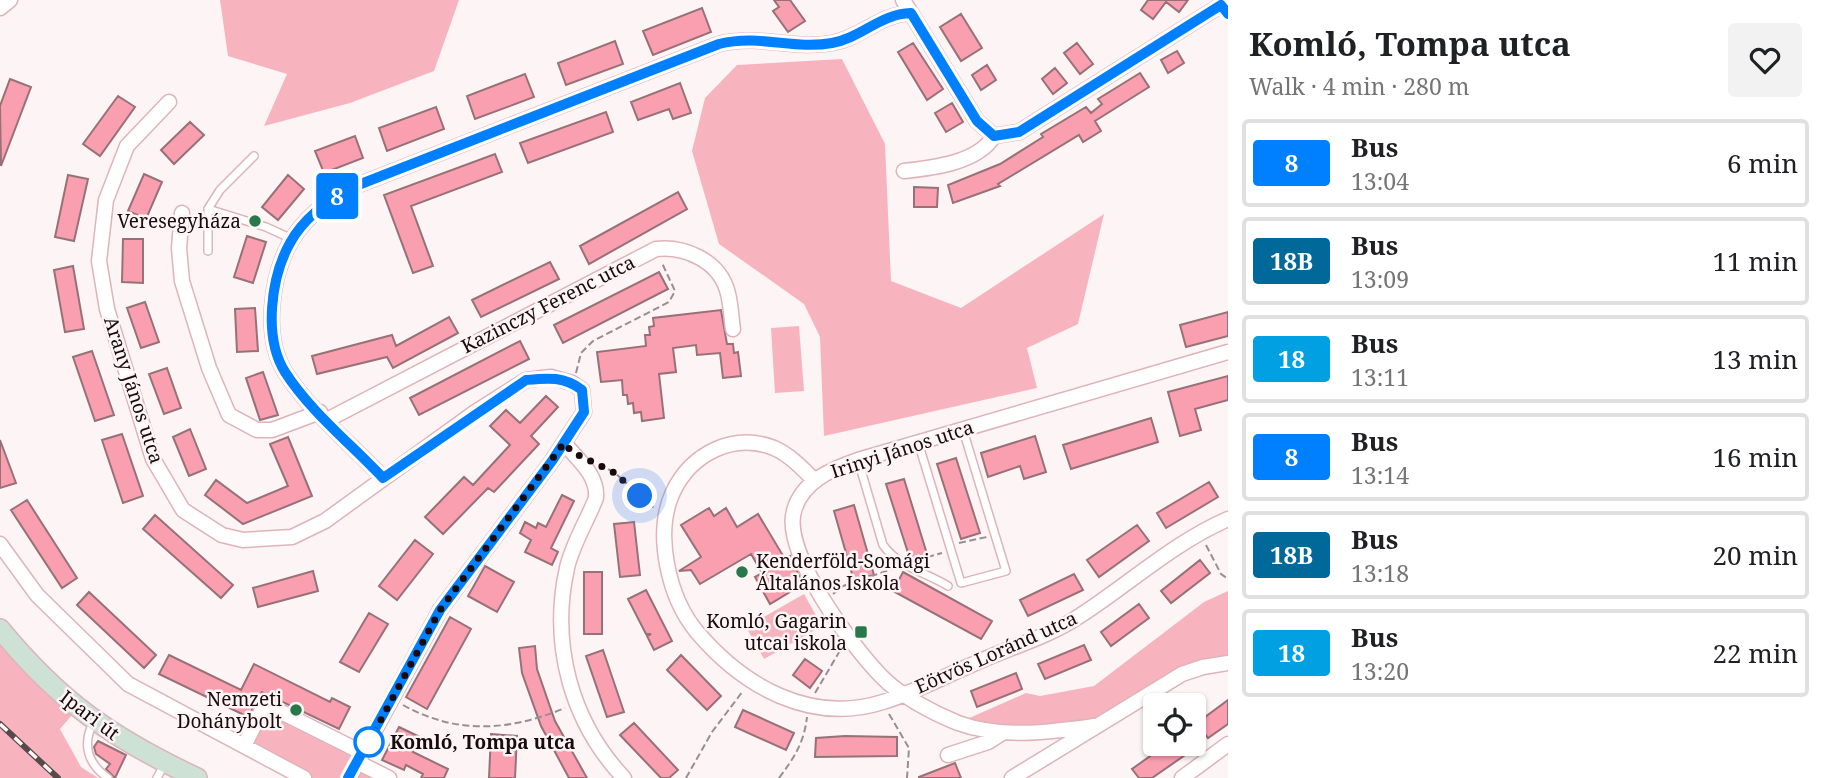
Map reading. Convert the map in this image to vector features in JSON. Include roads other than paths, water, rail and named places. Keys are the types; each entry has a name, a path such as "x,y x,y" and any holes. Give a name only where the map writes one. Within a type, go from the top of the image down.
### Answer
{"main road":[{"name":"Ipari út","path":"0,629 47,681 93,722 161,771 197,778"}],"street":[{"path":"0,8 10,0"},
{"path":"903,0 977,121 994,136"},
{"path":"904,171 931,168 975,154 988,146 994,136 1019,132 1221,6"},
{"path":"383,478 323,416 284,370 275,346 275,290 281,264 292,239 326,202 348,189 719,44 744,38 830,44 852,38 894,14 911,13"},
{"name":"Arany János utca","path":"169,102 127,146 106,200 100,251 107,309 153,459 183,510 222,535 243,540 292,537 326,521 383,478 526,380 551,377 572,383 582,390 584,412 564,443"},
{"name":"Kazinczy Ferenc utca","path":"182,213 179,248 182,281 209,368 229,415 257,430 272,430 323,416 656,249 677,247 714,268 727,289 733,329"},
{"name":"Irinyi János utca","path":"1094,726 1002,733 958,723 904,694 881,677 824,600 793,538 794,511 815,481 828,471 858,460 1228,352"},
{"path":"348,778 440,610 564,443 592,474 597,487 596,498 568,566 563,598 562,650 575,704 606,758 624,778"},
{"name":"Eötvös Loránd utca","path":"815,481 801,466 774,448 736,443 701,455 686,469 664,516 673,589 689,623 717,655 750,681 778,696 825,708 882,703 1074,620 1199,532 1228,519"},
{"path":"0,544 37,595 128,684 304,778"},
{"path":"1012,778 1182,674 1228,663"},
{"path":"244,746 265,704 360,757 388,778"},
{"path":"948,755 988,742 1002,733"},
{"path":"1182,778 1228,744"}],"lane":[{"path":"208,251 208,209 233,174 254,156"},
{"path":"208,209 266,227 292,239"},
{"path":"918,441 961,583 1006,571 963,429"},
{"path":"858,460 883,545 902,565 948,586"},
{"path":"93,722 87,735 89,758 95,769 108,778"}],"railway":[{"path":"0,724 58,778"}],"place":[{"name":"Veresegyháza","path":"255,221"},
{"name":"Kenderföld-Somági Általános Iskola","path":"742,572"},
{"name":"Komló, Gagarin utcai iskola","path":"861,632"},
{"name":"Nemzeti Dohánybolt","path":"296,710"},
{"name":"Komló, Tompa utca","path":"369,742"}]}
